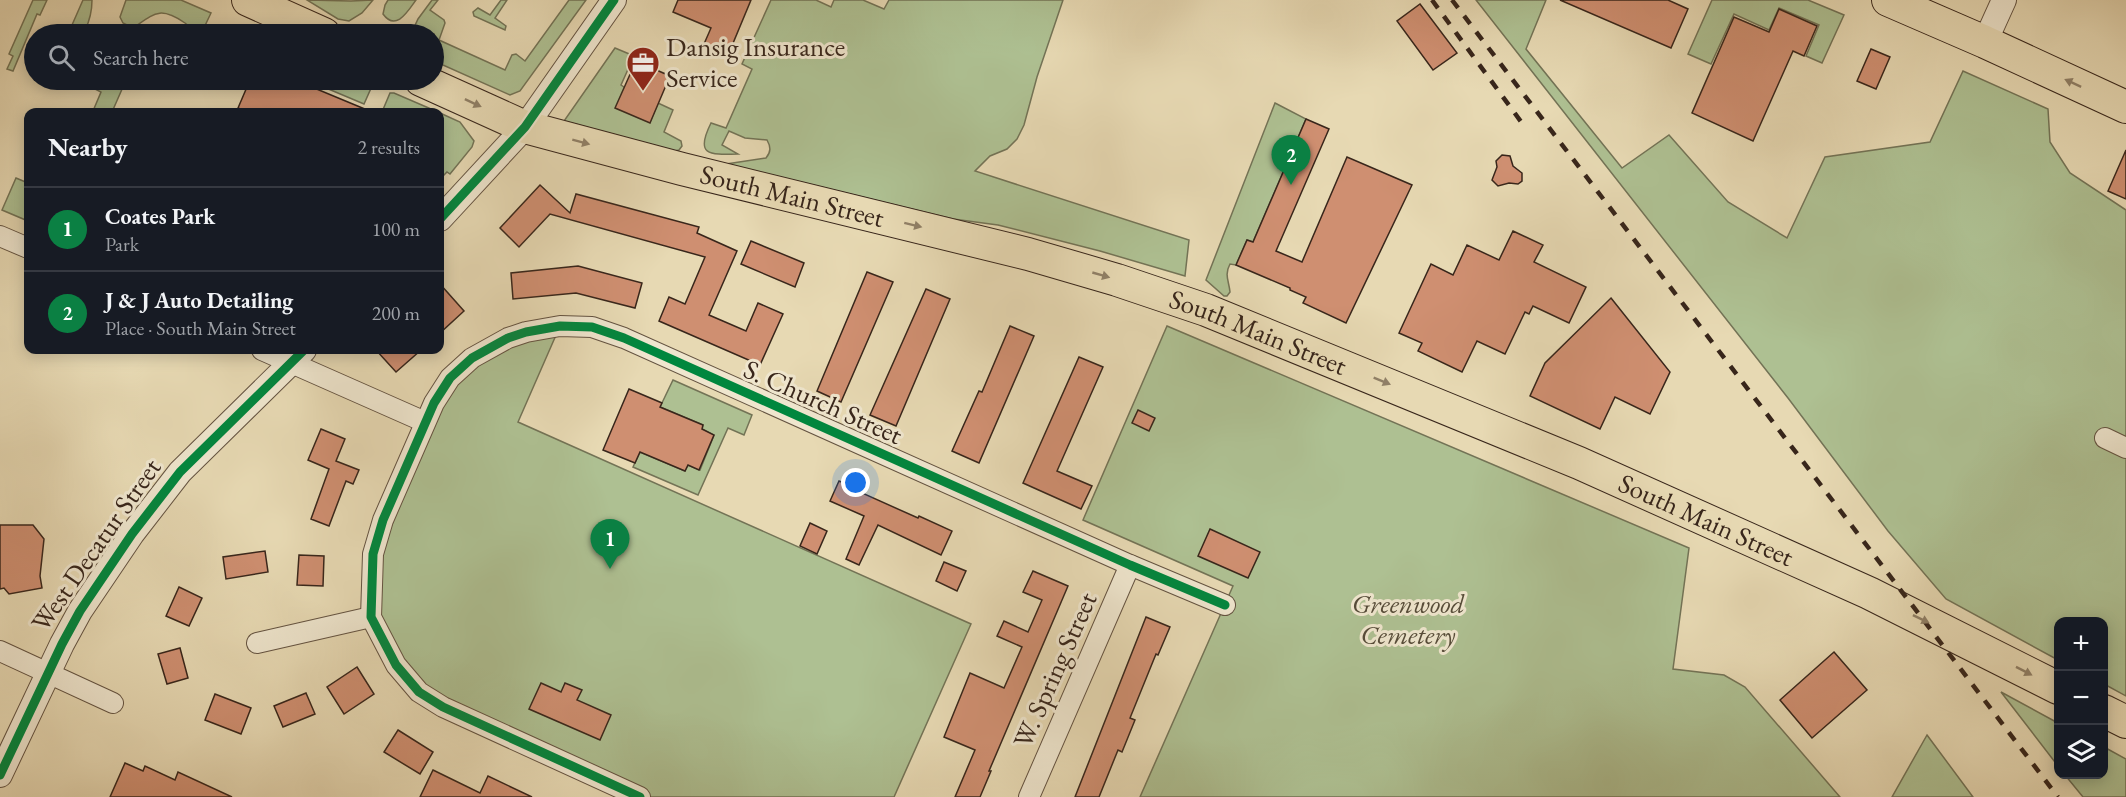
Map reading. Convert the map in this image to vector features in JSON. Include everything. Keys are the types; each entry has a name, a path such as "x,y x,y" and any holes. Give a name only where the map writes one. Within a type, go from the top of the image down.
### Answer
{"main road":[{"path":"248,0 302,24"},
{"path":"1888,0 2126,107"},
{"name":"South Main Street","path":"443,90 525,127 682,169 1028,254 1117,280 1206,310 1579,463 1869,593 2054,686"},
{"path":"2108,713 2126,722"}],"street":[{"path":"444,215 525,127 614,0"},
{"path":"1985,42 2004,0"},
{"path":"0,236 24,246"},
{"name":"S. Church Street","path":"371,617 373,554 383,520 425,422 450,378 472,358 496,343 526,332 560,326 592,327 638,344 1130,565 1225,605"},
{"path":"297,356 425,422"},
{"name":"West Decatur Street","path":"0,775 47,672 80,611 132,534 180,472 297,356"},
{"path":"2105,438 2126,448"},
{"name":"W. Spring Street","path":"1029,797 1130,565"},
{"path":"257,644 371,617 396,665 419,692 463,717 640,797"},
{"path":"0,651 113,703"}],"green space":[{"path":"33,0 47,0 33,24 24,24 24,45 13,71 7,69 13,56 9,54"},
{"path":"83,0 92,0 88,24 72,24"},
{"path":"126,0 181,0 211,13 206,24 186,24 163,13 153,15 139,24 125,24 120,17"},
{"path":"307,0 373,0 362,13 349,21 338,19"},
{"path":"388,0 416,0 401,18 393,21 383,14"},
{"path":"432,0 438,0 430,10 444,20 445,23 444,26 444,24 416,24"},
{"path":"501,0 507,0 495,18 506,26 505,30 474,16 473,12 478,8 490,15"},
{"path":"569,0 586,0 520,91 510,95 444,65 444,42 505,70 512,55 516,54 525,61"},
{"path":"771,0 816,0 831,7 834,0 863,0 884,9 889,0 1063,0 1037,77 1024,125 1017,139 1007,149 990,156 975,171 1189,240 1185,276 998,225 953,219 726,164 766,158 770,152 767,140 745,138 729,131 722,145 738,154 712,153 707,151 704,141 711,123 726,128 752,69 742,64"},
{"path":"1476,0 1546,0 1526,49 1622,168 1669,135 1728,202 1787,238 1825,157 1930,142 1963,71 2048,109 2050,142 2070,173 2126,210 2126,696 2108,686 2108,617 2054,617 2054,658 1946,599 1888,531 1788,398"},
{"path":"1712,0 1808,0 1844,15 1822,63 1806,56 1819,25 1779,8 1769,30 1734,14 1711,64 1688,54"},
{"path":"615,48 634,56 621,85 650,122 658,103 673,110 664,132 681,141 682,146 679,150 675,151 564,121"},
{"path":"97,90 122,90 114,108 94,108 101,92"},
{"path":"331,90 370,90 364,104"},
{"path":"390,93 394,93 429,108 384,108"},
{"path":"1275,103 1306,119 1253,242 1247,240 1236,265 1230,264 1228,268 1230,292 1224,296 1206,280"},
{"path":"444,115 460,122 474,141 472,147 450,174 447,172 444,175"},
{"path":"16,178 24,181 24,219 2,210"},
{"path":"560,326 518,422 971,624 894,797 640,797 473,722 396,665 371,585 434,403 472,358"},
{"name":"Greenwood Cemetery","path":"1167,326 1689,548 1673,669 1724,675 1745,687 1840,797 1140,797 1233,586 1083,520"},
{"path":"673,380 752,415 744,435 728,428 698,495 633,467 640,452 685,471 688,465 700,470 714,435 702,429 703,425 660,407"},
{"path":"2001,692 2054,721 2054,761"},
{"path":"1927,735 1973,797 1892,797"},
{"path":"2108,749 2126,759 2126,797 2083,797 2068,779 2108,779"}],"building":[{"path":"678,0 751,0 731,48 720,50 704,44 711,28 673,12"},
{"path":"1560,0 1668,0 1688,9 1671,48"},
{"path":"1420,4 1457,53 1433,70 1397,21"},
{"path":"1779,9 1817,26 1804,56 1793,51 1753,141 1692,113 1734,17 1769,32"},
{"path":"1871,49 1890,57 1876,89 1857,81"},
{"name":"Dansig Insurance Service","path":"636,61 670,76 650,123 615,108"},
{"path":"246,90 319,90 362,108 238,108"},
{"path":"1306,119 1329,129 1276,251 1302,262 1347,157 1412,185 1346,323 1303,303 1306,297 1290,288 1236,265 1247,240 1253,242"},
{"path":"2126,150 2126,199 2108,191"},
{"path":"1502,155 1510,156 1513,166 1522,173 1522,181 1518,184 1509,183 1498,186 1492,180 1497,167 1496,161"},
{"path":"540,185 570,213 576,194 699,227 697,233 737,251 709,315 746,331 758,303 783,314 760,365 659,321 669,297 685,304 705,257 550,214 519,247 500,228"},
{"path":"1513,231 1543,245 1534,262 1586,287 1569,323 1533,306 1529,314 1525,312 1505,354 1477,341 1462,372 1418,351 1422,343 1399,333 1431,264 1453,275 1467,245 1499,260"},
{"path":"751,241 804,263 795,287 741,264"},
{"path":"578,266 642,283 635,308 576,293 513,299 511,273"},
{"path":"867,272 893,282 841,402 817,391"},
{"path":"444,288 464,311 444,329"},
{"path":"926,289 950,299 896,426 870,415"},
{"path":"1611,298 1670,372 1650,414 1615,397 1600,429 1530,396 1545,363"},
{"path":"1010,326 1034,336 979,463 952,451 979,391 982,392"},
{"path":"380,354 416,354 396,372"},
{"path":"1079,357 1103,367 1057,471 1092,486 1081,509 1023,483"},
{"path":"629,389 662,403 660,407 703,425 702,429 714,435 699,470 688,465 685,471 640,452 635,463 603,450"},
{"path":"1138,410 1155,418 1149,431 1132,423"},
{"path":"321,429 345,439 336,461 359,470 353,484 346,481 329,526 311,519 329,469 308,460"},
{"path":"839,481 918,518 919,516 952,531 941,555 878,525 859,565 846,559 864,516 830,501"},
{"path":"810,523 827,531 817,554 800,546"},
{"path":"0,525 33,525 44,539 40,576 42,588 9,594 4,588 0,589"},
{"path":"1210,529 1260,552 1248,578 1198,556"},
{"path":"265,551 268,572 226,579 223,557"},
{"path":"299,555 324,556 323,586 297,585"},
{"path":"944,562 966,571 957,591 936,581"},
{"path":"1033,571 1068,586 980,797 955,797 975,750 944,737 970,673 1004,688 1022,647 997,636 1004,621 1028,632 1042,600 1023,592"},
{"path":"179,587 202,598 189,626 166,616"},
{"path":"1146,617 1170,627 1158,655 1156,654 1130,718 1135,720 1122,752 1118,750 1099,797 1075,797"},
{"path":"180,648 188,678 167,684 158,654"},
{"path":"1834,652 1867,690 1812,738 1780,700"},
{"path":"357,667 374,694 344,714 327,687"},
{"path":"541,683 561,692 565,683 582,690 577,700 611,715 600,740 529,709"},
{"path":"306,693 315,714 283,727 274,706"},
{"path":"215,694 251,708 241,734 205,720"},
{"path":"398,730 433,752 420,774 384,752"},
{"path":"125,763 143,771 145,766 175,780 178,772 232,797 110,797"},
{"path":"433,770 480,793 488,776 532,797 420,797"}],"railway":[{"path":"1432,0 1522,123"},
{"path":"1452,0 2058,797"}],"cycle path":[{"path":"444,215 525,127 614,0"},
{"path":"640,797 443,707 419,692 396,665 371,617 373,554 383,520 434,403 450,378 472,358 508,338 526,332 560,326 592,327 624,338 1130,565 1225,605"},
{"path":"0,775 80,611 132,534 180,472 300,354"}],"place":[{"name":"Dansig Insurance Service","path":"643,92"},
{"name":"J & J Auto Detailing","path":"1291,185"},
{"name":"Coates Park","path":"610,569"}]}
